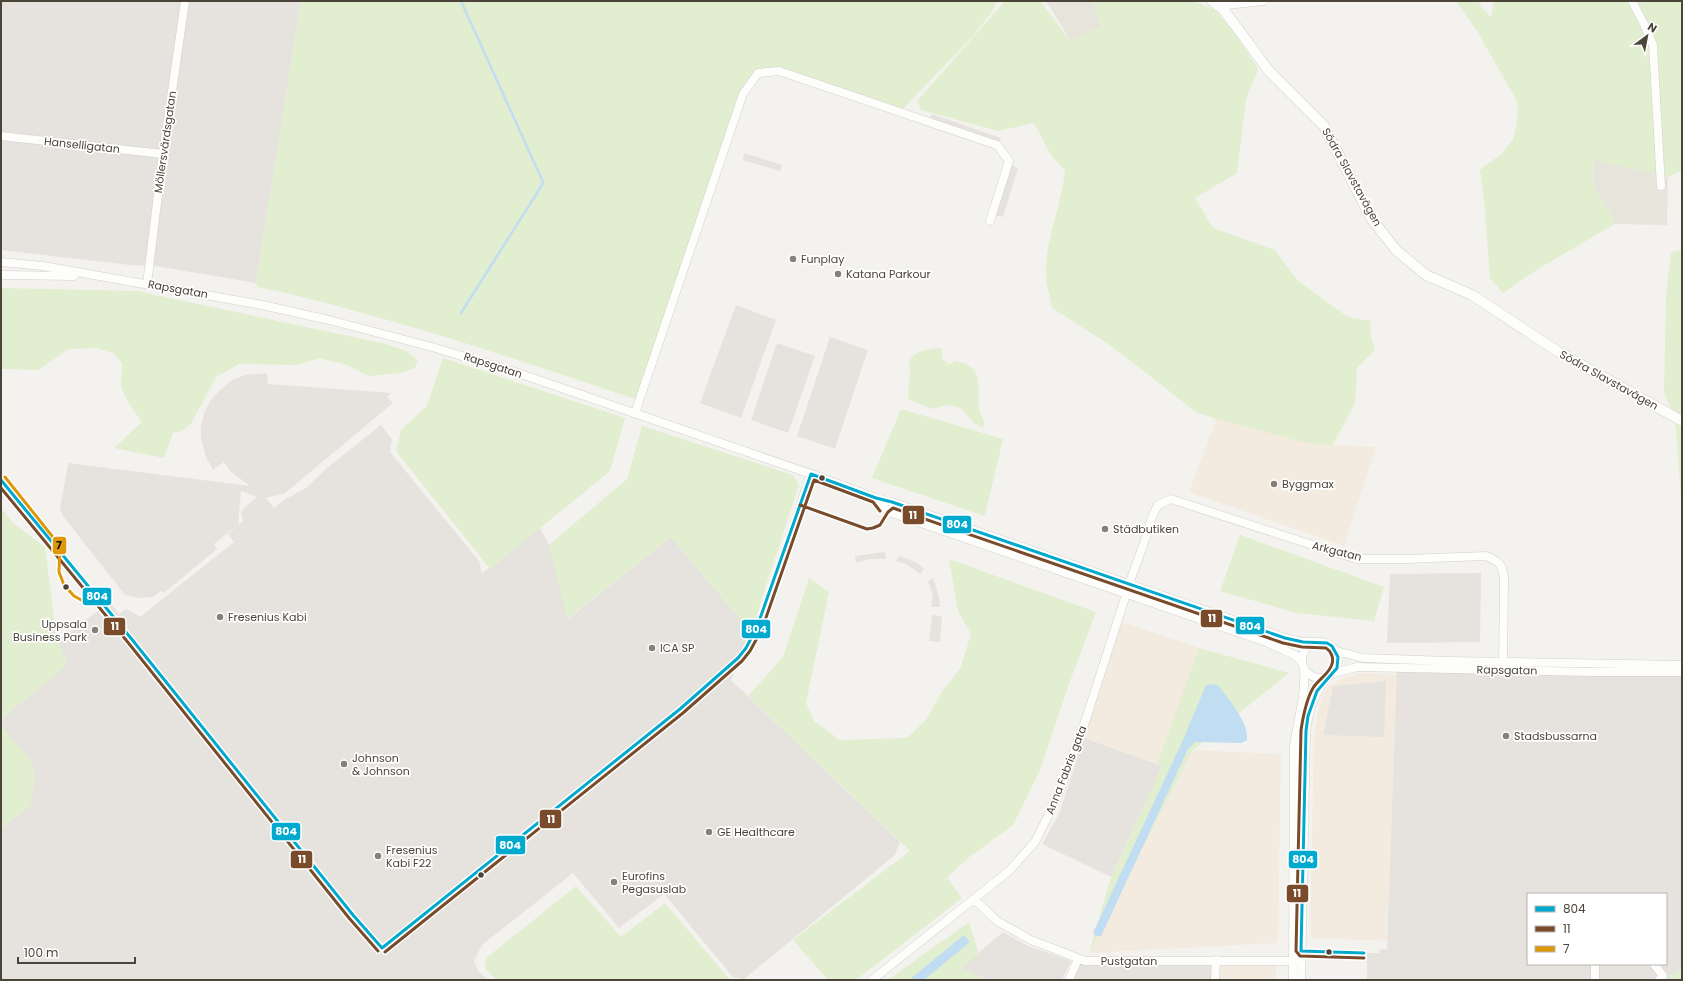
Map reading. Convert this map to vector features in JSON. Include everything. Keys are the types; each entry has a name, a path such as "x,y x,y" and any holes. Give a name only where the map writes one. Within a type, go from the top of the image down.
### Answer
{"street":[{"name":"Möllersvärdsgatan","path":"147,284 163,154 185,1"},
{"path":"1215,3 1263,1"},
{"path":"1632,1 1644,24 1652,45 1661,186"},
{"name":"Södra Slavstavägen","path":"1215,3 1237,26 1269,72 1324,126 1371,218 1396,250 1426,275 1472,295 1557,351 1682,421"},
{"path":"635,413 743,94 758,73 779,71 997,145 1009,161 990,221"},
{"name":"Hanselligatan","path":"1,136 163,154"},
{"name":"Rapsgatan","path":"1,262 43,266 277,308 435,348 515,372 811,474 876,498 892,502 1285,638 1303,642 1315,642"},
{"name":"Rapsgatan","path":"1,275 97,276"},
{"path":"802,500 811,474"},
{"name":"Rapsgatan","path":"876,498 884,508 892,513 1281,648 1295,656 1303,665"},
{"name":"Arkgatan","path":"1129,584 1146,540 1152,517 1158,505 1171,499 1357,558 1406,559 1486,556 1495,560 1502,566 1504,577 1503,666"},
{"name":"Anna Fabris gata","path":"872,980 1009,871 1035,842 1057,798 1085,722 1129,584"},
{"path":"1293,980 1297,960 1306,731 1313,701 1317,691 1331,675 1338,663 1336,651 1327,643 1315,642 1306,648 1302,658 1305,684 1304,698 1298,717 1294,746 1297,960 1301,980"},
{"name":"Rapsgatan","path":"1336,651 1363,658 1503,666"},
{"path":"1303,665 1306,672 1314,677 1319,678 1331,675"},
{"name":"Rapsgatan","path":"1615,668 1682,665"},
{"name":"Rapsgatan","path":"1331,675 1357,667 1503,666 1615,668 1682,672"},
{"name":"Pustgatan","path":"974,899 997,921 1031,940 1085,961 1297,960"},
{"path":"1069,980 1078,959"},
{"path":"1215,980 1216,960"},
{"path":"1594,980 1595,965"},
{"path":"1655,965 1663,976 1659,980"}],"shaded area":[{"path":"1,1 301,1 256,283 155,266 130,265 1,250"},
{"path":"1046,1 1094,1 1101,27 1071,41"},
{"path":"932,114 1001,138 999,143 930,119"},
{"path":"744,153 782,165 780,171 743,160"},
{"path":"1594,160 1668,177 1667,225 1615,224 1609,210 1596,193 1592,177"},
{"path":"1011,165 1018,168 1003,217 995,215"},
{"path":"736,305 776,320 741,418 700,403"},
{"path":"830,337 868,350 835,449 797,436"},
{"path":"777,343 815,356 788,433 751,420"},
{"path":"267,373 268,384 391,393 387,397 393,403 285,493 266,498 257,497 241,491 238,525 214,544 217,549 164,593 161,591 153,597 139,598 125,595 63,516 60,509 68,463 250,486 230,471 224,462 213,470 206,457 201,438 201,425 204,413 210,401 232,380 245,375"},
{"path":"1216,419 1319,445 1376,447 1344,546 1189,492"},
{"path":"381,425 392,439 390,452 479,561 482,573 540,528 549,545 568,619 671,537 751,632 731,680 900,842 895,855 744,979 733,977 664,894 619,928 573,873 482,945 474,961 478,971 488,980 1,980 1,829 31,804 1,726 1,720 65,658 57,641 110,602 119,614 126,609 140,617 234,542 228,534 243,521 241,514 244,508 257,497 266,498 274,508 284,500 306,488 327,468"},
{"path":"885,552 886,559 869,559 856,563 855,556"},
{"path":"900,556 917,563 924,569 920,574 906,564 896,561"},
{"path":"1481,573 1480,642 1387,643 1390,574"},
{"path":"933,578 939,596 940,607 931,607 933,595 928,581"},
{"path":"932,615 942,616 940,642 929,641"},
{"path":"1122,622 1199,648 1157,764 1084,738"},
{"path":"94,639 99,645 81,659 76,653"},
{"path":"717,656 724,665 657,721 651,713"},
{"path":"1397,668 1682,672 1682,969 1668,976 1664,980 1367,980 1367,953 1379,953 1380,949 1387,949"},
{"path":"1362,673 1397,674 1387,941 1313,938 1310,933 1314,736 1320,703 1329,686 1346,677"},
{"path":"1386,681 1384,737 1323,735 1333,686"},
{"path":"1084,738 1162,766 1111,877 1042,844 1059,814"},
{"path":"792,748 860,813 822,846 764,772"},
{"path":"1193,750 1281,754 1278,943 1089,953"},
{"path":"1003,932 1028,946 1071,961 1062,980 986,980 961,968"},
{"path":"289,933 302,948 265,980 262,980 250,966"},
{"path":"35,949 61,980 40,980 33,972 29,975 12,972 1,980 1,973"},
{"path":"1034,953 1052,961 1044,980 1021,980"},
{"path":"412,954 466,958 465,976 424,974 423,968 411,967"},
{"path":"310,959 322,973 313,980 284,980"},
{"path":"1079,964 1216,964 1214,980 1073,980"},
{"path":"1216,964 1276,964 1276,980 1214,980"},
{"path":"247,967 259,980 232,980"}],"green space":[{"path":"301,1 997,1 993,10 974,35 900,112 779,71 757,73 743,94 638,400 435,334 325,303 257,287 256,283"},
{"path":"1005,1 1040,1 1071,41 1101,27 1093,1 1193,1 1215,10 1234,32 1258,69 1246,99 1237,173 1195,198 1213,228 1275,250 1298,281 1348,317 1371,321 1370,332 1375,350 1357,368 1355,403 1333,445 1319,445 1299,441 1216,419 1196,412 1110,345 1052,308 1046,278 1047,256 1061,195 1065,170 1052,157 1034,123 998,131 921,110 917,101"},
{"path":"1456,1 1478,1 1481,7 1491,17 1494,1 1682,1 1682,170 1668,177 1594,160 1592,177 1596,193 1609,210 1615,224 1538,269 1503,293 1490,278 1484,199 1480,170 1501,154 1513,140 1517,123 1518,103 1477,31"},
{"path":"1682,250 1682,509 1675,417 1664,393 1666,296 1671,252"},
{"path":"1,288 137,291 386,344 406,351 418,360 415,368 400,373 369,376 344,364 319,358 298,365 239,364 216,377 191,424 182,431 173,433 164,458 114,448 142,422 127,401 121,386 122,363 113,353 96,348 69,349 38,370 1,369"},
{"path":"937,348 942,349 942,358 949,365 955,361 971,367 975,372 978,378 979,410 984,421 983,428 974,423 961,408 947,405 932,409 908,399 910,372 909,361 918,353"},
{"path":"443,358 625,418 610,471 490,569 396,451 401,430 427,406"},
{"path":"901,409 1003,439 985,516 872,478"},
{"path":"642,426 793,475 799,485 751,632 671,537 567,619 549,545 627,479"},
{"path":"1,508 13,523 45,547 57,641 68,664 1,720"},
{"path":"1240,535 1384,587 1374,621 1297,613 1220,591"},
{"path":"949,559 1096,612 1069,684 1040,770 1013,825 968,858 947,878 962,898 856,980 828,980 793,940 910,851 748,696 783,657 809,578 829,592 806,703 814,721 840,740 907,738 926,720 943,690 960,669 971,634 958,611"},
{"path":"1199,648 1289,673 1193,750 1089,953 1111,877 1162,766 1084,738 1157,764"},
{"path":"1,726 33,763 35,778 31,804 1,829"},
{"path":"576,886 621,937 665,903 730,980 496,980 485,968 486,958"},
{"path":"969,922 979,954 961,968 986,980 888,980"},
{"path":"1682,969 1682,980 1664,980 1668,976"}],"water":[{"path":"1206,685 1218,685 1237,711 1245,726 1247,740 1241,743 1195,742 1188,749 1101,936 1096,936 1093,933 1183,740"},
{"path":"964,935 970,942 924,980 909,980"}],"waterway":[{"path":"461,1 543,182 461,313"}],"transit line":[{"name":"804","path":"811,474 876,498 892,502 1285,638 1303,642 1327,643 1332,646 1338,657 1337,668 1317,691 1308,716 1306,731 1301,951 1364,953"},
{"name":"804","path":"382,948 680,709 738,658 746,648 757,627 811,474"},
{"name":"7","path":"5,477 60,546 59,572 64,585 74,596 83,601 104,601"},
{"name":"804","path":"1,480 130,637 353,915 382,948"},
{"name":"11","path":"385,952 683,713 742,661 750,651 762,629 814,480 873,502 880,511"},
{"name":"11","path":"1,488 126,640 349,918 378,951"},
{"name":"11","path":"800,505 867,529 880,525 888,512 893,508 1283,643 1302,647 1328,649 1331,653 1333,662 1329,670 1315,685 1308,698 1301,730 1296,951 1300,956 1364,958"}],"place":[{"name":"Funplay","path":"793,259"},
{"name":"Katana Parkour","path":"838,274"},
{"name":"Byggmax","path":"1274,484"},
{"name":"Städbutiken","path":"1105,529"},
{"name":"Fresenius Kabi","path":"220,617"},
{"name":"Uppsala Business Park","path":"95,630"},
{"name":"ICA SP","path":"652,648"},
{"name":"Stadsbussarna","path":"1506,736"},
{"name":"Johnson & Johnson","path":"344,764"},
{"name":"GE Healthcare","path":"709,832"},
{"name":"Fresenius Kabi F22","path":"378,856"},
{"name":"Eurofins Pegasuslab","path":"614,882"}]}
